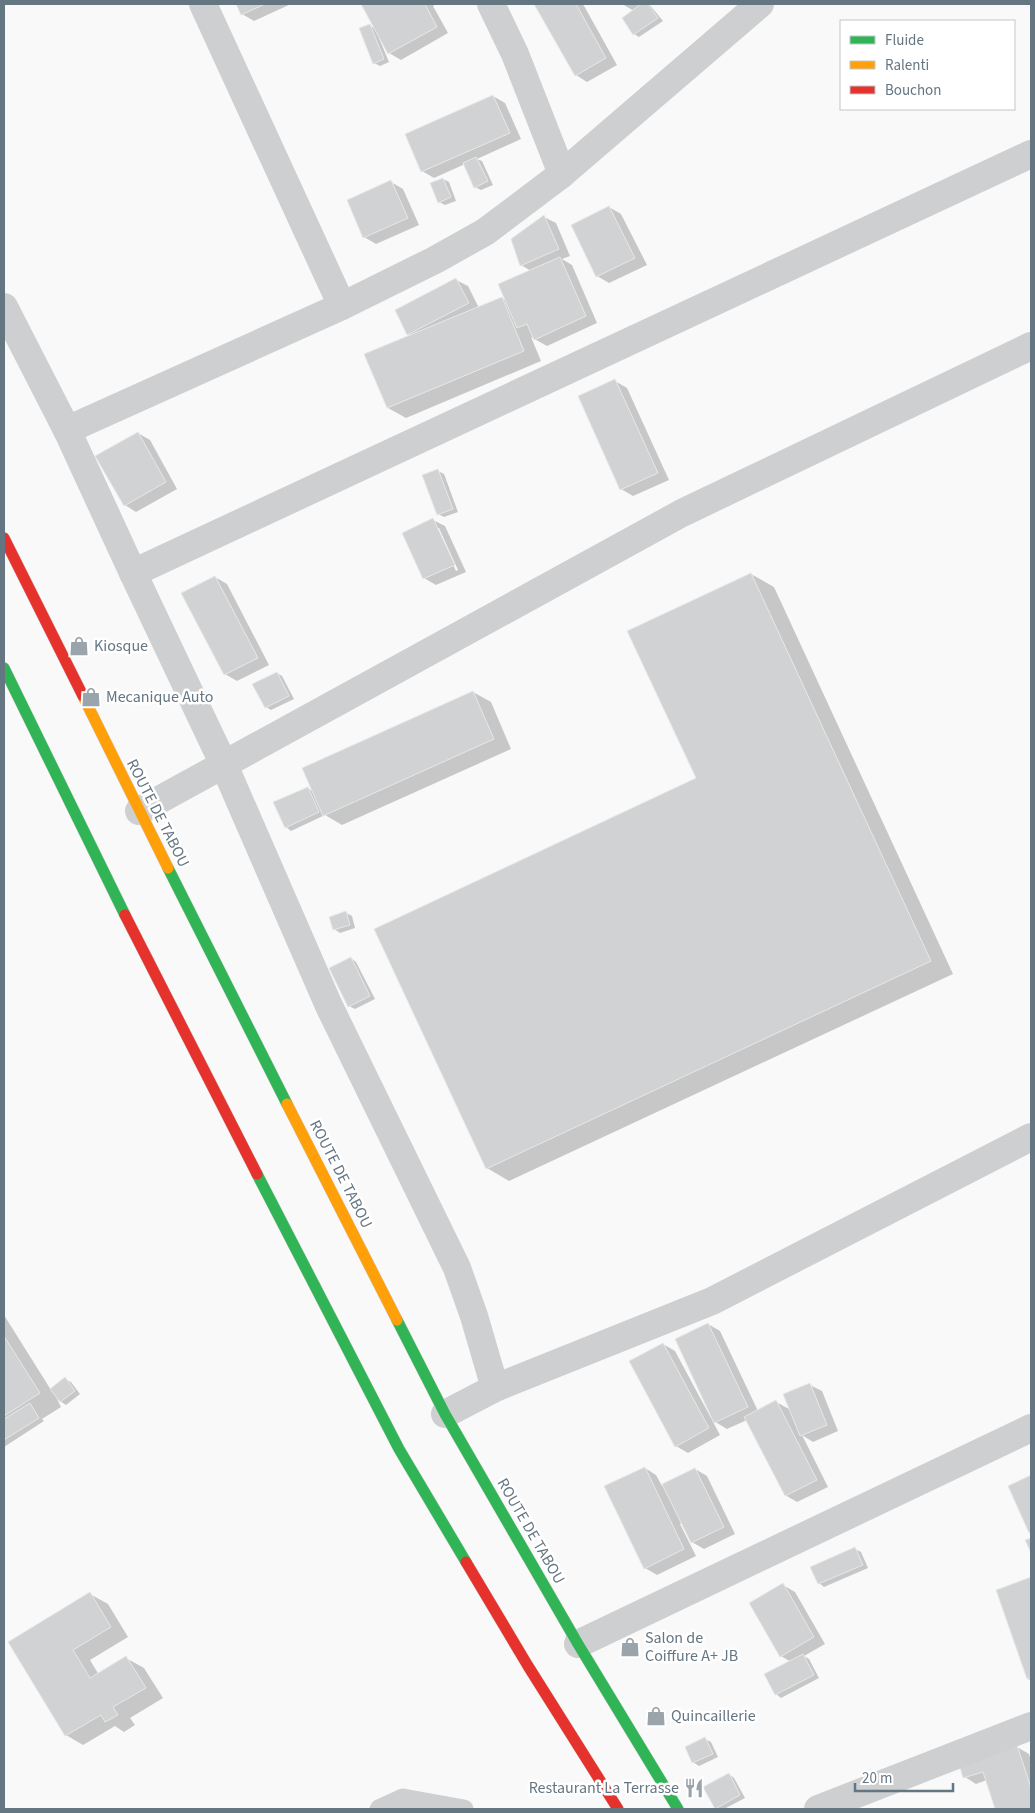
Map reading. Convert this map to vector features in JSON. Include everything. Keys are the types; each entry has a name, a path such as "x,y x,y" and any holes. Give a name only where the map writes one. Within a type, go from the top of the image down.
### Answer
{"main road":[{"name":"ROUTE DE TABOU","path":"4,538 138,811 445,1414 578,1644 678,1809"},
{"path":"4,668 109,882 399,1449 528,1666 618,1809"}],"street":[{"path":"203,4 342,306"},
{"path":"491,4 515,54 562,174"},
{"path":"68,430 342,306 435,260 485,232 562,174 760,4"},
{"path":"133,573 1031,154"},
{"path":"4,307 68,430 224,765 329,1006 457,1268 474,1316 495,1388"},
{"path":"138,811 682,513 1031,346"},
{"path":"445,1414 495,1388 712,1301 1031,1137"},
{"path":"578,1644 1031,1428"},
{"path":"818,1809 1031,1726"}],"lane":[{"path":"379,1809 403,1798 464,1809"}],"building":[{"path":"236,4 265,4 241,15"},
{"path":"361,4 425,4 437,27 388,54"},
{"path":"534,4 576,4 606,58 575,76"},
{"path":"641,4 648,4 658,18 633,35 622,18"},
{"path":"370,24 384,59 373,64 359,28"},
{"path":"493,95 510,133 421,172 405,134"},
{"path":"476,157 488,181 474,188 463,163"},
{"path":"443,178 451,197 438,203 430,183"},
{"path":"391,180 408,218 363,238 347,200"},
{"path":"609,206 635,258 596,277 571,225"},
{"path":"544,215 559,249 520,266 511,239"},
{"path":"560,257 586,316 534,340 527,324 517,328 498,284"},
{"path":"456,278 469,303 407,335 395,310"},
{"path":"502,297 524,351 387,408 364,354"},
{"path":"615,379 658,473 620,490 578,396"},
{"path":"138,432 166,482 124,506 95,456"},
{"path":"438,469 453,509 437,515 422,475"},
{"path":"433,518 455,565 423,579 402,533"},
{"path":"751,573 931,961 486,1169 374,929 696,778 627,631"},
{"path":"215,576 258,658 224,675 181,593"},
{"path":"277,672 289,696 265,708 252,684"},
{"path":"473,691 494,739 323,816 302,768"},
{"path":"308,787 319,812 285,828 273,802"},
{"path":"346,911 350,925 333,930 329,917"},
{"path":"351,957 370,996 348,1007 329,968"},
{"path":"708,1323 748,1407 714,1423 675,1339"},
{"path":"4,1336 40,1393 4,1416"},
{"path":"663,1343 709,1428 675,1447 629,1361"},
{"path":"65,1377 75,1391 60,1402 50,1389"},
{"path":"810,1383 827,1425 800,1436 783,1394"},
{"path":"776,1400 817,1480 785,1496 744,1417"},
{"path":"30,1403 39,1418 4,1440 4,1419"},
{"path":"645,1467 684,1549 644,1569 604,1486"},
{"path":"695,1468 724,1527 691,1543 662,1484"},
{"path":"1031,1475 1031,1532 1029,1533 1008,1486"},
{"path":"1031,1538 1031,1553 1025,1540"},
{"path":"855,1547 863,1565 818,1584 810,1567"},
{"path":"1031,1577 1031,1678 1027,1679 996,1590"},
{"path":"783,1583 814,1637 780,1657 749,1603"},
{"path":"90,1592 111,1627 73,1650 90,1678 126,1656 146,1688 113,1707 118,1715 105,1722 101,1715 65,1736 8,1642"},
{"path":"803,1654 814,1675 775,1695 764,1674"},
{"path":"705,1737 713,1754 692,1763 685,1747"},
{"path":"1017,1745 1031,1788 1031,1809 995,1809 983,1772 963,1778 959,1764"},
{"path":"729,1773 740,1795 715,1809 703,1787"}],"traffic: fast":[{"path":"4,668 125,915"},
{"path":"168,868 287,1104"},
{"path":"257,1174 399,1449 466,1562"},
{"path":"397,1320 445,1414 578,1644 678,1809"}],"traffic: slow":[{"path":"83,696 168,868"},
{"path":"287,1104 397,1320"}],"traffic: jam":[{"path":"4,538 83,696"},
{"path":"125,915 257,1174"},
{"path":"466,1562 528,1666 618,1809"}],"place":[{"name":"Kiosque","path":"79,646"},
{"name":"Mecanique Auto","path":"91,697"},
{"name":"Salon de Coiffure A+ JB","path":"630,1647"},
{"name":"Quincaillerie","path":"656,1716"},
{"name":"Restaurant La Terrasse","path":"694,1788"}]}
